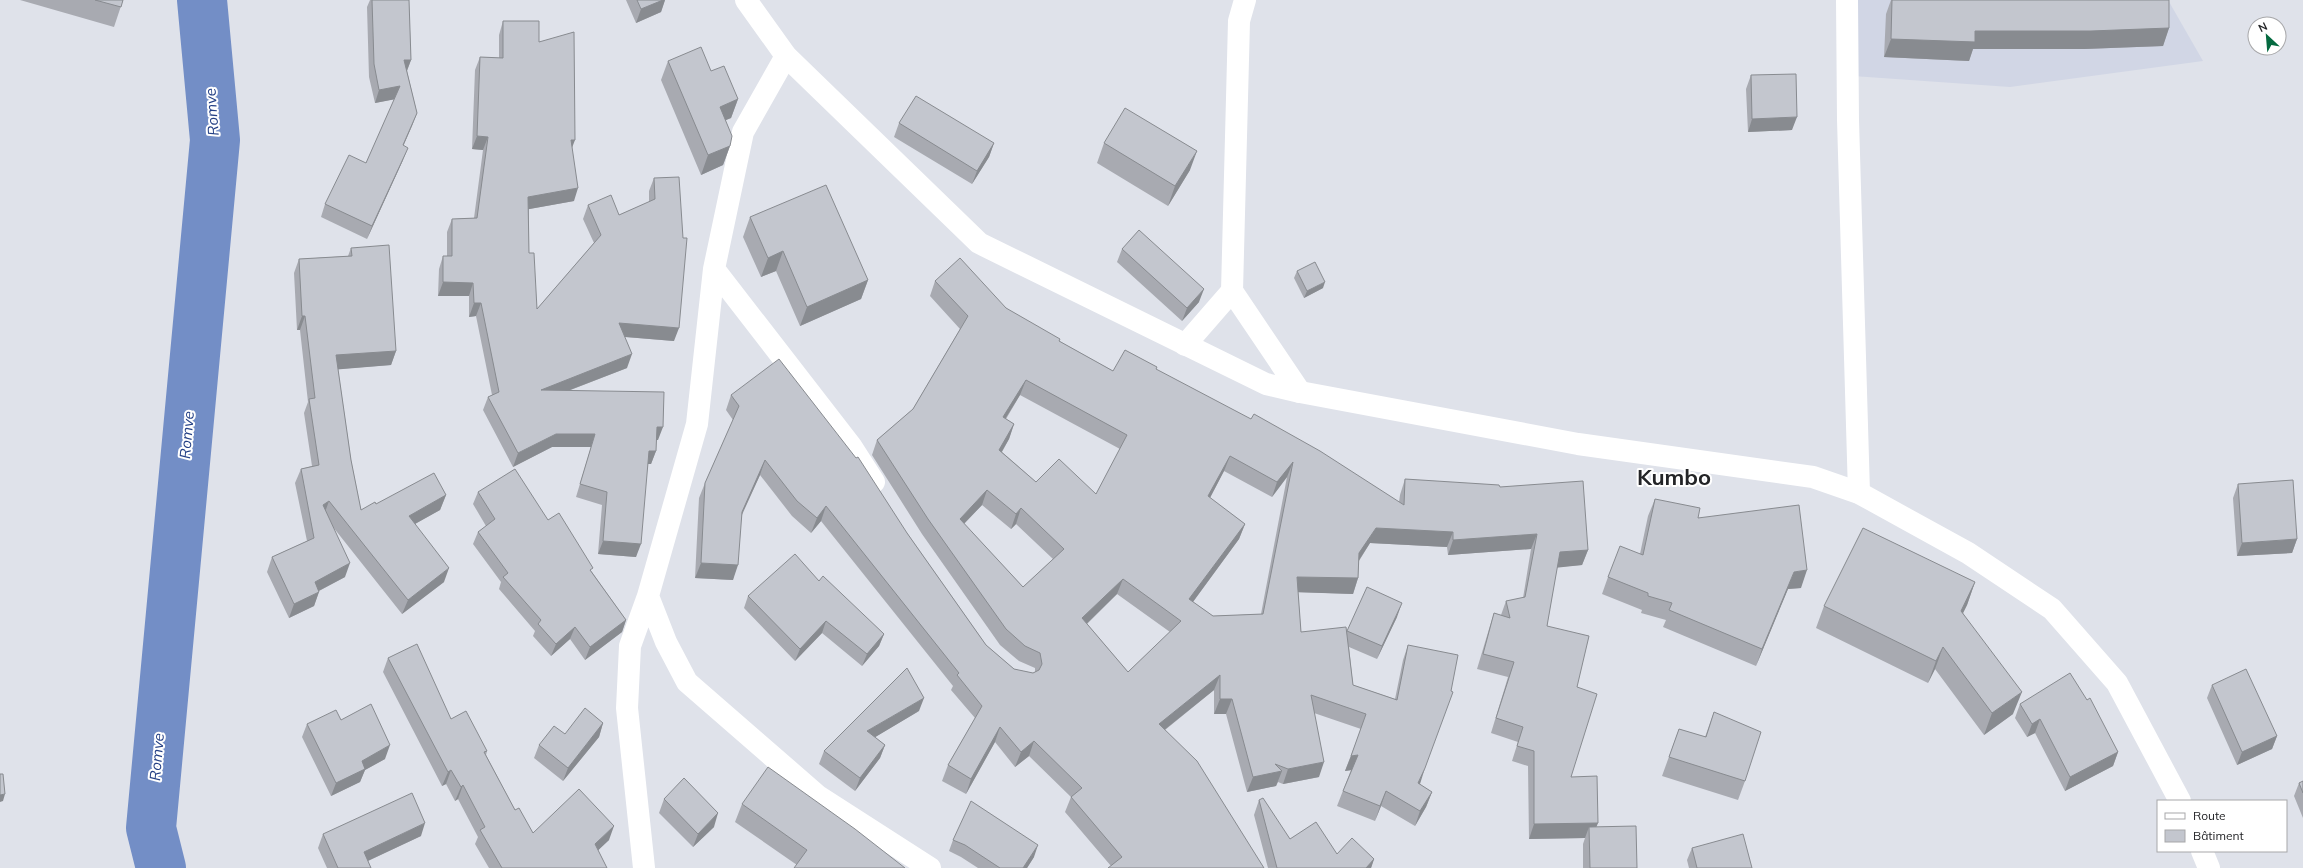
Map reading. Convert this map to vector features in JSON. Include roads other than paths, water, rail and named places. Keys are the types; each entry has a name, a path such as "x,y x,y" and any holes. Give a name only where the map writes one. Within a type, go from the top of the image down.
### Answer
{"street":[{"path":"746,0 786,56 979,243 1266,384 1300,392 1578,444 1813,476 1859,493 1968,553 2052,609 2117,683 2179,800"},
{"path":"1245,0 1239,22 1232,291 1300,392"},
{"path":"1847,0 1848,120 1859,493"},
{"path":"644,868 627,708 630,646 648,596 697,424 714,269 743,132 786,56"},
{"path":"714,269 851,446 884,497"},
{"path":"1185,345 1232,291"},
{"path":"648,596 666,642 687,682 818,796 930,868"},
{"path":"2202,852 2209,868"}],"waterway":[{"name":"Romve","path":"161,868 151,828 215,140 202,0"}],"district":[{"name":"Kumbo","path":"1674,477"}]}
